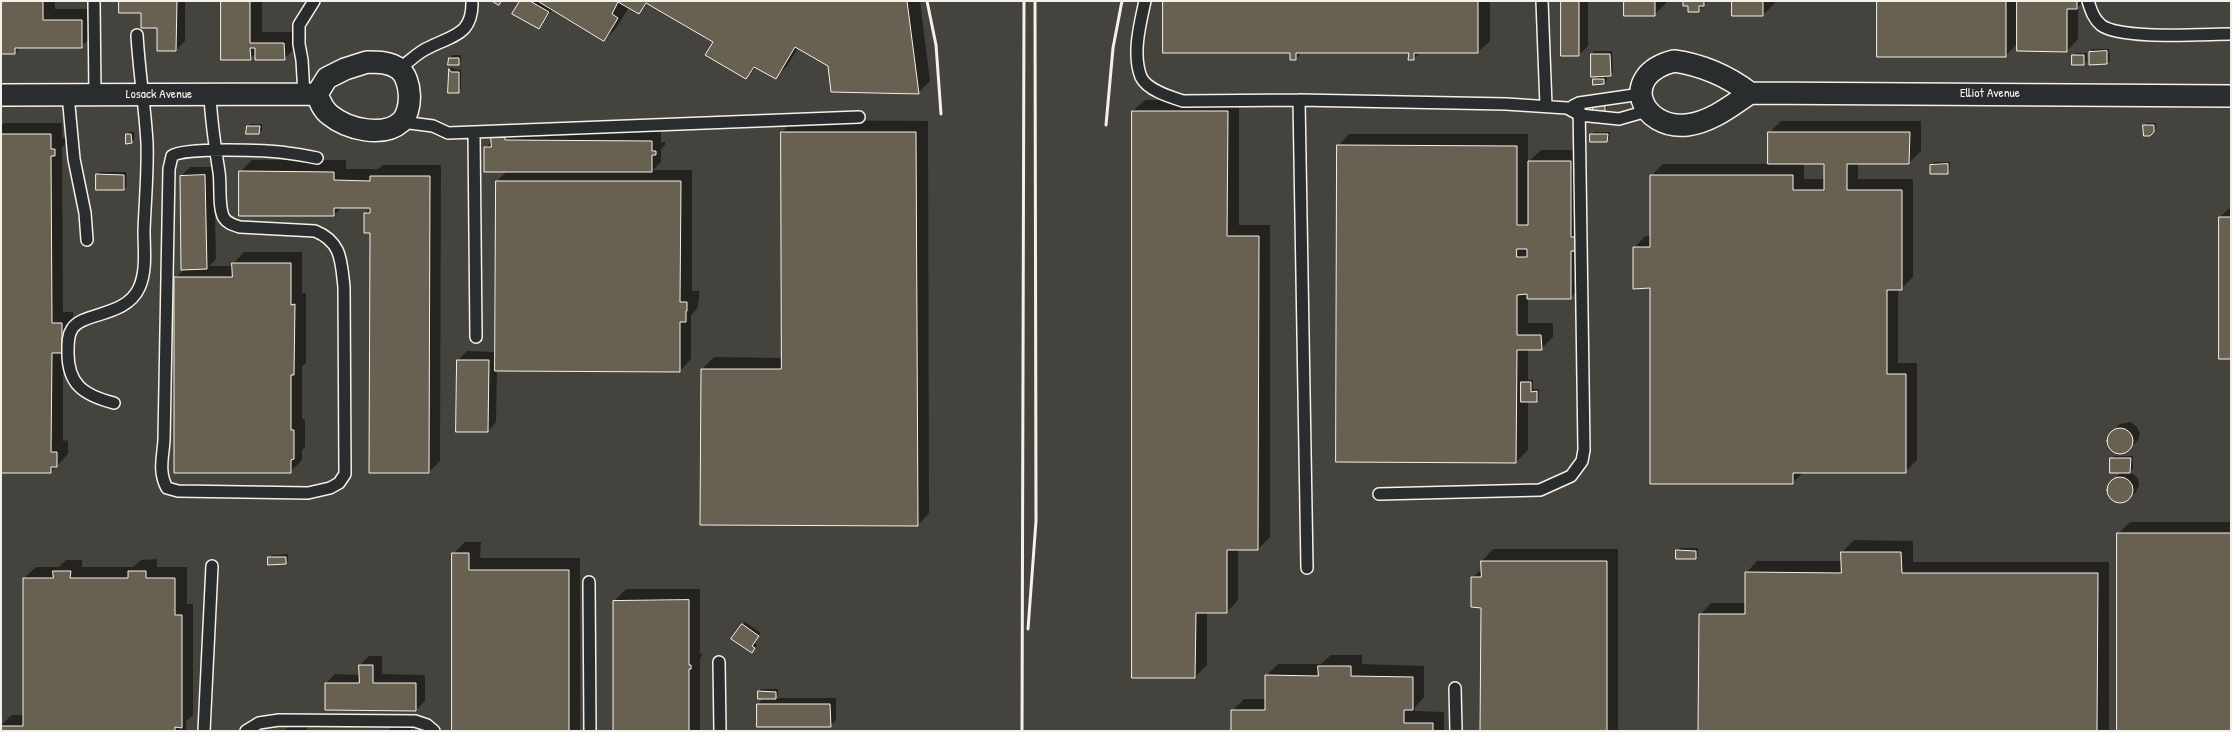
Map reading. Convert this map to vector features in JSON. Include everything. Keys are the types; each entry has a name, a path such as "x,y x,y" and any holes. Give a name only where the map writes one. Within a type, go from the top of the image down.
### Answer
{"street":[{"path":"1674,61 1694,64 1711,69 1735,81 1750,92 1722,112 1688,124 1675,125 1664,122 1644,103 1642,82 1650,71 1661,65 1674,61"},
{"path":"367,62 384,62 399,69 409,82 410,97 402,122 388,129 356,128 342,123 329,114 310,94 327,78 346,69 367,62"},
{"name":"Elliot Avenue","path":"1750,92 2231,96"},
{"name":"Losack Avenue","path":"1,95 310,94"}],"lane":[{"path":"94,1 95,95"},
{"path":"310,94 299,44 299,25 314,1"},
{"path":"399,69 428,47 450,39 466,29 472,10 472,1"},
{"path":"1145,1 1138,35 1138,58 1142,78 1149,86 1166,96 1183,102 1298,100 1546,106 1567,108 1580,115 1619,119 1644,103"},
{"path":"1542,1 1546,106"},
{"path":"2088,1 2092,14 2101,25 2114,31 2144,34 2231,34"},
{"path":"114,403 85,392 74,381 70,372 68,351 70,334 73,328 80,322 123,306 135,296 143,275 147,144 137,35"},
{"path":"68,95 74,159 85,213 87,240"},
{"path":"210,95 215,151 224,218 230,224 261,229 315,231 326,236 335,244 340,256 344,286 345,474 339,483 330,488 308,493 178,491 167,488 162,479 169,169 172,156 176,153 215,151 286,152 317,158"},
{"path":"1298,100 1307,568"},
{"path":"1567,108 1579,103 1644,103"},
{"path":"1379,494 1540,490 1571,476 1582,461 1584,450 1579,103"},
{"path":"402,122 433,126 448,133 859,117"},
{"path":"474,132 476,337"},
{"path":"204,731 212,566"},
{"path":"590,582 590,731"},
{"path":"719,662 720,731"},
{"path":"1455,688 1456,731"},
{"path":"246,731 259,723 279,720 415,721 427,725 434,731"}],"shaded area":[{"path":"1,1 2231,1 2231,731 1,731"}],"building":[{"path":"1,1 43,1 43,20 82,20 82,48 15,48 15,54 1,54"},
{"path":"119,1 177,1 176,51 157,51 157,28 141,28 141,13 119,13"},
{"path":"221,1 250,1 250,43 284,43 285,60 255,60 255,48 250,48 251,60 221,60"},
{"path":"492,1 501,1 499,5"},
{"path":"520,1 530,1 549,12 539,29 512,14"},
{"path":"538,1 907,1 919,94 831,92 828,66 795,47 776,79 754,67 746,79 705,55 713,42 646,3 639,14 618,2 612,14 618,18 604,41"},
{"path":"1163,1 1478,1 1478,53 1414,53 1414,60 1408,60 1409,53 1296,53 1296,60 1290,60 1290,53 1163,53"},
{"path":"1561,1 1579,1 1579,56 1561,56"},
{"path":"1624,1 1655,1 1655,16 1624,16"},
{"path":"1683,1 1704,1 1704,6 1699,6 1699,12 1688,12 1688,6 1683,6"},
{"path":"1732,1 1763,1 1763,16 1732,16"},
{"path":"1877,1 2006,1 2006,57 1877,57"},
{"path":"2017,1 2077,1 2077,9 2067,9 2067,52 2017,51"},
{"path":"2107,51 2107,64 2089,65 2089,52"},
{"path":"1591,54 1610,54 1611,76 1591,77"},
{"path":"2072,55 2084,55 2084,65 2072,65"},
{"path":"449,58 459,58 459,65 448,65"},
{"path":"449,69 451,72 459,72 459,93 448,93"},
{"path":"1593,79 1604,79 1604,84 1593,85"},
{"path":"1593,104 1605,104 1605,112 1593,112"},
{"path":"1132,111 1228,111 1227,236 1259,236 1258,550 1227,550 1227,613 1196,613 1195,678 1132,678"},
{"path":"2143,125 2154,125 2154,132 2150,136 2144,136"},
{"path":"247,126 260,126 259,134 246,134"},
{"path":"781,132 916,132 918,526 700,525 701,369 781,369"},
{"path":"1768,132 1910,132 1909,164 1847,164 1847,190 1902,190 1902,290 1887,290 1887,374 1906,374 1906,473 1793,473 1793,484 1650,484 1650,288 1633,289 1633,247 1650,247 1650,175 1793,175 1793,190 1824,190 1824,164 1768,164"},
{"path":"1,134 51,134 51,149 55,149 55,156 51,156 52,323 62,323 62,353 52,353 51,452 57,452 57,467 51,467 51,473 1,473"},
{"path":"126,134 131,134 132,143 126,144"},
{"path":"1590,134 1608,134 1607,142 1590,142"},
{"path":"491,136 505,137 505,140 652,141 652,151 656,151 656,155 652,155 652,172 484,172 484,147 491,147"},
{"path":"1337,145 1517,146 1517,225 1528,225 1528,161 1571,161 1571,237 1577,237 1576,251 1571,251 1571,299 1527,299 1527,294 1517,295 1517,335 1541,335 1542,350 1517,350 1516,463 1336,462","holes":["1517,249 1527,249 1527,257 1517,257"]},
{"path":"1948,164 1948,174 1930,174 1930,165"},
{"path":"239,171 334,172 334,180 370,181 370,176 430,176 429,473 369,473 370,233 364,233 364,213 370,213 370,208 334,208 334,216 239,216"},
{"path":"96,174 124,175 124,190 96,190"},
{"path":"205,175 207,269 181,270 180,176"},
{"path":"496,181 681,181 680,302 687,302 687,311 686,322 680,322 680,372 495,371"},
{"path":"2219,217 2231,217 2231,359 2219,359"},
{"path":"232,263 291,263 291,305 295,304 294,375 291,375 291,430 294,430 294,459 291,460 291,473 174,473 174,277 232,277"},
{"path":"457,360 489,360 488,432 456,432"},
{"path":"1521,382 1531,382 1531,392 1537,391 1537,402 1521,402"},
{"path":"2120,428 2129,432 2133,441 2129,450 2120,454 2111,450 2107,441 2111,432"},
{"path":"2110,458 2131,458 2130,473 2110,473"},
{"path":"2120,477 2129,481 2133,490 2129,499 2120,503 2111,499 2107,490 2111,481"},
{"path":"2117,533 2231,533 2231,731 2117,731"},
{"path":"1676,550 1696,551 1696,559 1676,559"},
{"path":"1841,552 1901,552 1902,573 2098,573 2097,731 1698,731 1699,614 1745,614 1745,572 1841,573"},
{"path":"452,553 469,553 469,570 569,570 569,731 452,731"},
{"path":"268,557 286,557 286,564 268,565"},
{"path":"1481,561 1607,561 1607,731 1480,731 1481,608 1471,607 1471,577 1481,577"},
{"path":"53,571 71,571 70,578 128,578 128,571 146,571 146,578 175,578 175,615 182,615 182,728 175,727 175,731 1,731 1,726 23,726 23,578 53,578"},
{"path":"689,600 689,665 691,665 691,669 689,669 689,731 613,731 613,601"},
{"path":"742,624 759,636 752,646 755,648 752,653 731,639"},
{"path":"359,665 373,665 373,683 416,683 416,711 325,710 325,683 359,683"},
{"path":"1318,666 1351,666 1351,676 1413,677 1413,710 1404,710 1404,723 1433,723 1433,731 1231,731 1231,710 1265,710 1265,675 1318,676"},
{"path":"758,691 776,692 776,699 758,699"},
{"path":"757,704 830,704 831,727 757,727"}],"railway":[{"path":"927,1 936,45 941,114"},
{"path":"1022,731 1024,1"},
{"path":"1028,629 1036,521 1035,1"},
{"path":"1106,125 1113,48 1122,1"}]}
